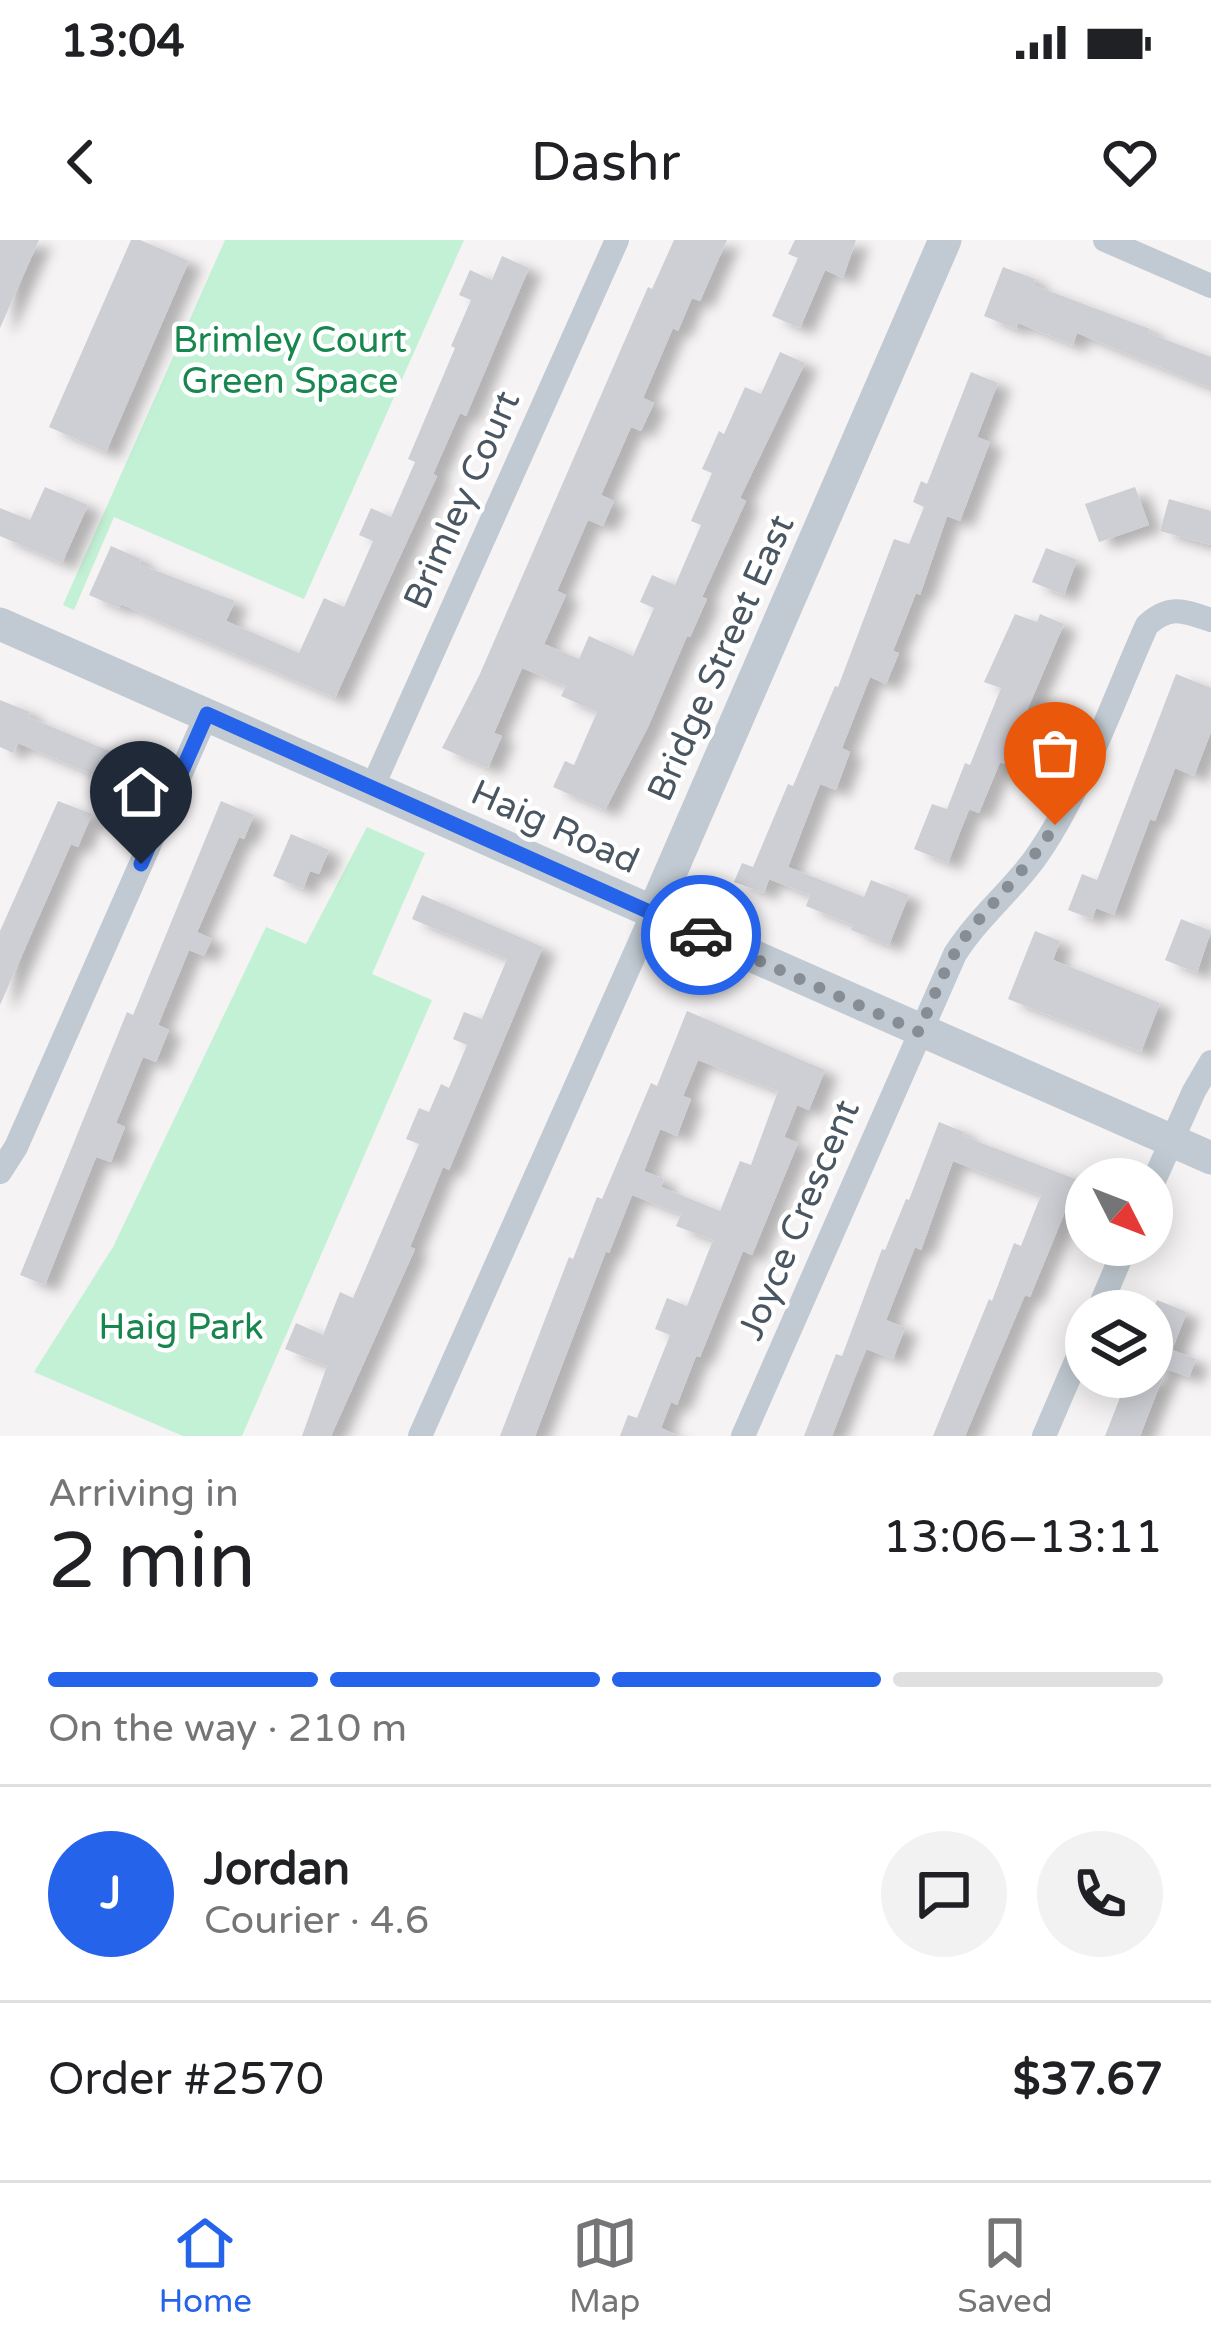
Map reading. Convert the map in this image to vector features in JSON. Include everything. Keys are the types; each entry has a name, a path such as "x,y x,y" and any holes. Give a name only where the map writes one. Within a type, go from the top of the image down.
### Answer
{"street":[{"name":"Brimley Court","path":"372,788 616,240"},
{"name":"Bridge Street East","path":"420,1436 945,240"},
{"path":"1106,240 1211,286"},
{"name":"Joyce Crescent","path":"743,1436 955,953 1033,861 1055,825 1147,625 1160,613 1176,608 1211,620"},
{"name":"Haig Road","path":"0,624 1211,1159"},
{"path":"0,1172 16,1147 207,714"},
{"path":"1164,1158 1211,1062"},
{"path":"1044,1436 1065,1387"}],"green space":[{"name":"Brimley Court Green Space","path":"225,240 464,240 304,599 114,517 74,610 63,605"},
{"name":"Haig Park","path":"367,827 425,853 372,974 432,1000 242,1436 183,1436 34,1372 113,1247 266,927 306,944"}],"building":[{"path":"0,240 39,240 0,328"},
{"path":"131,240 189,261 106,452 49,427"},
{"path":"674,240 727,240 700,301 692,298 678,331 673,328 643,398 654,403 641,431 631,427 601,495 614,501 603,526 588,520 557,591 566,595 544,644 579,659 589,636 633,656 654,608 640,602 652,575 675,585 701,525 691,521 712,473 702,469 719,431 724,434 745,387 761,394 780,352 805,363 740,498 746,501 702,597 707,599 690,637 605,810 553,787 565,761 574,765 597,712 561,696 566,686 522,668 494,733 502,736 488,768 442,748 479,676 648,287 652,289"},
{"path":"795,240 856,240 843,278 825,270 800,328 772,316 798,258 788,254"},
{"path":"502,256 529,268 335,698 121,604 119,608 89,595 111,546 141,559 139,564 235,601 226,621 299,653 324,598 344,607 373,541 359,535 371,508 391,517 415,462 408,459 471,300 459,295 470,270 492,280"},
{"path":"1003,267 1035,279 1033,285 1211,357 1211,388 1077,333 1073,345 1018,323 1016,329 984,316"},
{"path":"971,372 998,383 977,437 990,442 960,521 947,516 920,595 916,593 893,651 899,653 886,684 870,677 842,748 850,752 836,790 820,784 788,867 864,897 871,880 909,895 889,945 806,906 810,895 769,879 764,893 734,882 742,863 753,867 788,784 793,786 838,687 894,539 909,544 924,507 913,502 921,481 927,484"},
{"path":"45,487 88,505 62,563 0,536 0,508 30,520"},
{"path":"1135,487 1149,525 1099,542 1085,504"},
{"path":"1169,499 1211,511 1211,545 1160,531"},
{"path":"1046,548 1077,560 1064,595 1032,582"},
{"path":"1015,614 1037,622 1040,614 1064,624 1004,764 1000,762 979,813 969,809 948,863 914,849 932,804 947,809 965,763 970,765 1001,688 984,682"},
{"path":"1176,674 1211,688 1211,732 1194,776 1175,768 1114,915 1096,908 1092,919 1068,910 1082,874 1097,880"},
{"path":"0,700 30,712 28,717 112,752 101,778 18,743 13,753 0,747"},
{"path":"58,801 92,814 78,847 71,844 0,1005 0,931"},
{"path":"221,801 254,815 244,839 239,837 197,932 212,939 204,956 189,950 158,1025 169,1030 156,1062 143,1057 116,1123 125,1127 111,1162 96,1157 45,1285 20,1275 127,1012 133,1015"},
{"path":"291,834 329,850 319,874 310,871 303,889 273,876"},
{"path":"422,895 543,947 449,1170 443,1167 410,1247 415,1249 331,1436 302,1436 327,1366 285,1349 296,1323 323,1335 340,1292 353,1298 419,1144 406,1139 419,1108 429,1112 441,1084 449,1088 467,1045 453,1039 464,1012 482,1019 507,959 412,919"},
{"path":"1181,919 1211,931 1197,973 1165,960"},
{"path":"1035,931 1060,941 1053,960 1160,1003 1141,1052 1008,999"},
{"path":"687,1011 825,1070 809,1110 797,1105 784,1137 798,1143 752,1255 743,1251 700,1357 696,1356 677,1405 671,1402 661,1428 679,1436 620,1436 628,1415 637,1418 670,1335 655,1329 667,1298 687,1306 713,1240 676,1226 681,1214 632,1195 535,1436 500,1436 569,1257 573,1259 597,1197 602,1199 651,1083 657,1086","holes":["698,1060 778,1091 751,1165 740,1161 720,1211 661,1187 664,1179 644,1171 660,1129 677,1136 691,1099 683,1096"]},
{"path":"939,1122 1065,1175 1065,1212 965,1436 933,1436 1014,1243 1021,1246 1041,1195 953,1161 921,1250 915,1247 886,1320 905,1328 893,1359 866,1349 832,1436 804,1436 836,1354 842,1356 882,1249 909,1200"},
{"path":"1173,1306 1187,1312 1173,1347"},
{"path":"1173,1350 1196,1359 1189,1377 1173,1371"},
{"path":"1120,1398 1155,1398 1140,1436 1105,1436"}],"way so far":[{"path":"701,935 919,1032 955,953 1033,861 1055,825"}],"route":[{"path":"141,864 207,714 701,935"}]}
